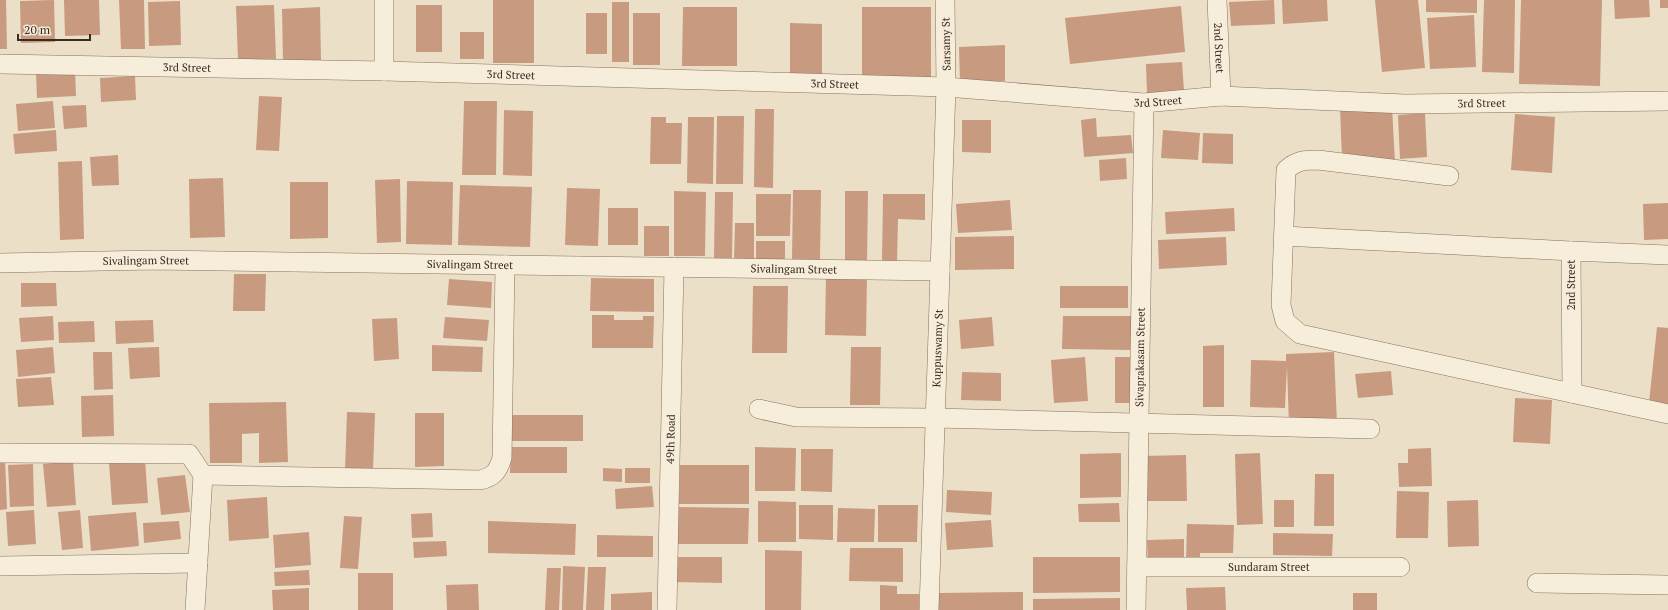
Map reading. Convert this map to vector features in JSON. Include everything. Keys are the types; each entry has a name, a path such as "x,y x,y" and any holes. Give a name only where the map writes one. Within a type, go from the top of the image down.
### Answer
{"street":[{"path":"384,0 384,71"},
{"name":"Sarsamy St","path":"945,0 946,87"},
{"name":"2nd Street","path":"1217,0 1221,96"},
{"name":"3rd Street","path":"0,64 384,71 946,87 1144,104 1221,96 1404,104 1668,101"},
{"name":"Kuppuswamy St","path":"929,610 946,87"},
{"name":"Sivaprakasam Street","path":"1136,610 1144,104"},
{"path":"1449,176 1326,161 1302,160 1293,164 1286,170 1281,305 1286,321 1300,334 1668,414"},
{"path":"1284,236 1571,251"},
{"name":"2nd Street","path":"1572,393 1571,251 1668,255"},
{"name":"Sivalingam Street","path":"0,263 155,260 940,271"},
{"path":"203,475 480,480 491,478 499,468 502,458 505,265"},
{"name":"49th Road","path":"667,610 674,267"},
{"path":"759,409 796,417 1139,422 1370,429"},
{"path":"0,453 189,454 203,475 195,610"},
{"path":"0,566 198,564"},
{"name":"Sundaram Street","path":"1137,567 1400,567"},
{"path":"1537,583 1668,585"}],"building":[{"path":"0,0 6,0 7,49 0,49"},
{"path":"54,0 55,42 21,43 20,1"},
{"path":"64,0 99,0 100,35 65,36"},
{"path":"119,0 144,0 145,49 121,49"},
{"path":"493,0 534,0 534,63 493,63"},
{"path":"1274,0 1275,24 1231,26 1229,2"},
{"path":"1282,0 1327,0 1328,21 1283,24"},
{"path":"1375,0 1418,0 1425,68 1382,72"},
{"path":"1426,0 1477,0 1477,13 1426,12"},
{"path":"1484,0 1515,0 1514,73 1482,72"},
{"path":"1521,0 1602,0 1600,86 1519,84"},
{"path":"1614,0 1649,0 1650,17 1615,19"},
{"path":"1660,0 1668,0 1668,8 1660,8"},
{"path":"180,1 181,45 149,46 148,2"},
{"path":"612,2 629,2 629,62 612,62"},
{"path":"274,5 276,59 238,60 236,6"},
{"path":"416,5 442,5 442,52 416,52"},
{"path":"1181,6 1185,52 1070,64 1065,18"},
{"path":"320,7 321,60 283,61 282,9"},
{"path":"683,7 737,7 737,66 682,66"},
{"path":"862,7 931,7 931,79 862,79"},
{"path":"586,13 607,13 607,54 586,54"},
{"path":"633,13 660,13 660,65 633,65"},
{"path":"1474,15 1476,67 1430,69 1427,18"},
{"path":"790,23 822,24 822,75 790,75"},
{"path":"460,32 484,32 484,59 460,59"},
{"path":"1005,45 1005,81 960,82 959,47"},
{"path":"1182,62 1184,91 1147,93 1146,64"},
{"path":"75,70 76,96 37,98 36,72"},
{"path":"135,76 136,100 101,102 100,78"},
{"path":"259,96 282,97 279,151 256,150"},
{"path":"53,101 55,128 18,131 16,104"},
{"path":"464,101 497,101 496,175 462,175"},
{"path":"86,105 87,127 64,129 62,106"},
{"path":"1340,107 1392,107 1395,162 1342,159"},
{"path":"755,109 774,109 773,188 754,187"},
{"path":"504,110 533,111 532,176 503,175"},
{"path":"1425,113 1427,157 1400,159 1398,115"},
{"path":"1515,114 1555,117 1552,173 1511,170"},
{"path":"717,116 744,116 743,184 716,184"},
{"path":"651,117 666,117 666,123 682,123 681,164 650,164"},
{"path":"688,117 714,117 713,184 687,183"},
{"path":"1096,118 1097,137 1131,135 1133,153 1084,157 1081,120"},
{"path":"962,120 991,120 991,153 962,152"},
{"path":"56,130 57,151 15,154 13,134"},
{"path":"1163,130 1200,133 1198,160 1161,158"},
{"path":"1203,133 1233,134 1233,164 1202,163"},
{"path":"118,155 119,185 92,186 90,157"},
{"path":"1126,158 1127,179 1100,181 1099,160"},
{"path":"82,161 84,239 60,240 58,162"},
{"path":"223,178 225,237 190,238 189,179"},
{"path":"400,179 401,242 377,243 375,180"},
{"path":"407,181 453,182 452,245 406,244"},
{"path":"290,182 328,182 328,238 290,239"},
{"path":"460,185 532,187 530,247 458,245"},
{"path":"567,188 600,189 598,246 565,245"},
{"path":"793,190 821,190 820,260 792,260"},
{"path":"674,191 706,192 705,256 674,256"},
{"path":"845,191 868,191 867,263 845,263"},
{"path":"715,192 733,192 732,258 714,258"},
{"path":"756,194 791,194 790,236 756,236"},
{"path":"883,194 925,194 925,220 898,219 897,261 882,261"},
{"path":"1010,200 1012,230 958,233 956,204"},
{"path":"1668,203 1668,239 1644,240 1643,204"},
{"path":"608,208 638,208 638,245 608,245"},
{"path":"1234,208 1235,231 1166,234 1165,212"},
{"path":"735,223 754,223 754,262 734,261"},
{"path":"644,226 669,226 669,256 644,256"},
{"path":"1014,236 1014,269 955,270 955,237"},
{"path":"1226,237 1227,265 1159,269 1158,240"},
{"path":"756,241 785,241 785,260 756,260"},
{"path":"826,273 867,274 866,336 825,335"},
{"path":"234,274 266,274 265,311 233,311"},
{"path":"591,278 654,279 654,312 590,311"},
{"path":"449,279 492,282 491,308 447,305"},
{"path":"21,283 56,283 57,306 21,307"},
{"path":"753,286 788,286 787,353 752,353"},
{"path":"1060,286 1128,286 1128,308 1060,308"},
{"path":"592,315 614,315 614,320 643,320 643,316 654,316 653,348 592,348"},
{"path":"53,316 54,340 21,342 19,318"},
{"path":"1063,316 1131,316 1131,350 1062,349"},
{"path":"445,317 489,320 487,341 443,338"},
{"path":"992,317 994,346 961,349 959,320"},
{"path":"397,318 399,359 374,361 372,319"},
{"path":"153,320 154,342 116,344 115,321"},
{"path":"94,321 95,342 59,343 58,322"},
{"path":"1657,327 1668,328 1668,405 1649,403"},
{"path":"432,345 483,347 482,372 432,371"},
{"path":"1224,345 1224,407 1203,407 1203,346"},
{"path":"53,347 55,373 18,377 16,350"},
{"path":"159,347 160,377 130,379 128,348"},
{"path":"851,347 881,347 880,405 850,405"},
{"path":"93,352 112,352 113,389 94,390"},
{"path":"1334,352 1337,424 1289,426 1287,366 1285,408 1250,407 1251,360 1286,361 1286,354"},
{"path":"1085,357 1088,401 1054,403 1051,360"},
{"path":"1115,357 1136,357 1136,403 1115,403"},
{"path":"1391,371 1393,395 1358,398 1355,374"},
{"path":"962,372 1001,373 1001,401 961,400"},
{"path":"51,377 54,405 18,407 16,379"},
{"path":"113,395 114,436 82,437 81,396"},
{"path":"1515,398 1552,400 1550,444 1513,442"},
{"path":"286,402 288,462 259,463 259,433 242,434 242,463 210,463 209,403"},
{"path":"347,412 375,413 373,471 345,470"},
{"path":"415,413 444,413 444,466 415,467"},
{"path":"508,415 583,415 583,441 508,441"},
{"path":"511,447 567,447 567,473 510,473"},
{"path":"755,447 796,448 795,491 755,491"},
{"path":"1431,448 1432,486 1399,487 1398,463 1408,463 1408,449"},
{"path":"801,449 833,449 832,492 801,491"},
{"path":"1121,453 1121,497 1080,498 1080,454"},
{"path":"1260,453 1263,524 1237,525 1235,454"},
{"path":"1186,455 1187,501 1143,501 1143,456"},
{"path":"5,459 7,509 0,510 0,460"},
{"path":"145,459 148,503 112,505 109,462"},
{"path":"73,461 76,505 47,507 43,464"},
{"path":"33,464 34,506 10,507 8,465"},
{"path":"680,465 749,465 749,504 679,504"},
{"path":"603,468 622,469 622,482 603,481"},
{"path":"625,468 650,468 650,483 625,483"},
{"path":"1315,474 1334,474 1334,526 1314,526"},
{"path":"185,475 190,512 161,515 157,478"},
{"path":"652,486 654,507 616,509 615,489"},
{"path":"947,490 992,492 991,515 946,512"},
{"path":"1397,491 1429,492 1428,538 1396,538"},
{"path":"267,497 269,538 229,541 227,500"},
{"path":"1274,500 1294,500 1294,527 1274,527"},
{"path":"1478,500 1479,546 1448,547 1447,501"},
{"path":"758,501 796,502 796,542 758,542"},
{"path":"1119,503 1120,522 1079,522 1078,504"},
{"path":"799,505 833,505 833,540 799,539"},
{"path":"878,505 918,505 917,542 878,542"},
{"path":"675,507 749,508 748,544 675,544"},
{"path":"838,508 875,509 874,542 837,542"},
{"path":"34,510 36,544 8,546 6,512"},
{"path":"80,510 83,548 62,550 58,512"},
{"path":"136,512 139,546 91,551 88,516"},
{"path":"432,513 433,537 412,538 411,514"},
{"path":"344,516 362,517 358,569 340,568"},
{"path":"991,520 993,547 947,550 945,523"},
{"path":"179,521 181,539 144,543 143,523"},
{"path":"488,521 576,524 575,555 488,553"},
{"path":"1187,524 1234,525 1233,553 1200,553 1200,562 1186,562"},
{"path":"309,532 311,565 275,568 273,535"},
{"path":"1273,533 1333,534 1332,556 1273,555"},
{"path":"597,535 653,536 653,557 597,557"},
{"path":"1184,539 1184,564 1148,565 1147,540"},
{"path":"446,541 447,556 414,558 413,542"},
{"path":"850,548 903,548 903,582 849,581"},
{"path":"765,550 802,551 801,610 765,610"},
{"path":"676,557 722,557 722,583 675,582"},
{"path":"1033,557 1120,557 1120,592 1033,593"},
{"path":"563,566 585,567 583,610 562,610"},
{"path":"588,567 606,567 604,610 586,610"},
{"path":"547,568 561,568 559,610 545,610"},
{"path":"309,570 310,585 275,586 274,572"},
{"path":"358,573 393,573 393,610 358,610"},
{"path":"478,584 479,610 447,610 446,585"},
{"path":"880,585 897,586 897,594 919,594 919,610 880,610"},
{"path":"1225,587 1226,610 1187,610 1186,588"},
{"path":"309,588 309,610 273,610 272,590"},
{"path":"652,592 652,610 611,610 611,594"},
{"path":"1023,592 1023,610 938,610 938,593"},
{"path":"1353,593 1377,593 1377,610 1353,610"},
{"path":"1120,598 1120,610 1033,610 1033,599"}]}
